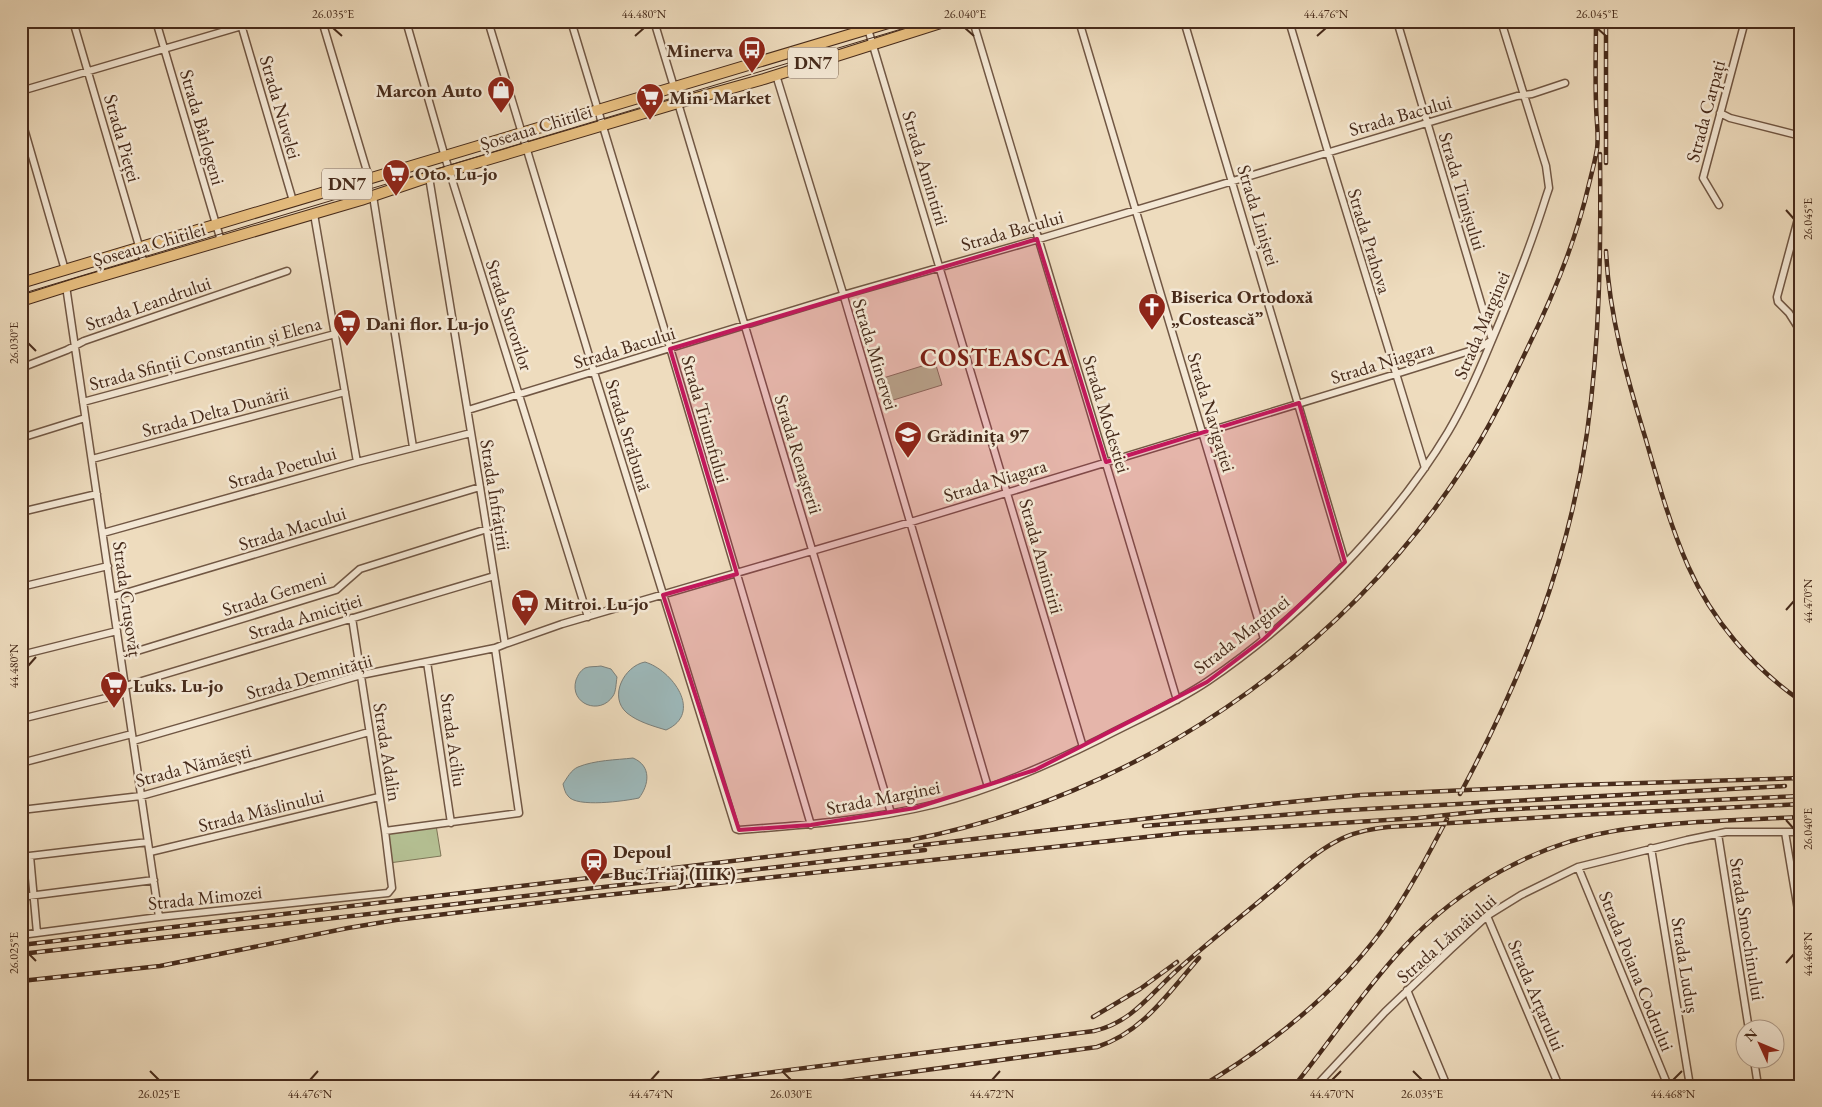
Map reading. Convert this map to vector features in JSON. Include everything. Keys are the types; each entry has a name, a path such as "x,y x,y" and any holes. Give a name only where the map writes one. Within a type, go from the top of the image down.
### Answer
{"main road":[{"name":"Șoseaua Chitilei","path":"21,301 66,286 374,196 449,171 597,111 896,21"},
{"name":"Șoseaua Chitilei","path":"21,283 369,178 445,157 602,126 776,75 947,21"}],"street":[{"name":"Strada Pieței","path":"73,21 144,263"},
{"name":"Strada Bârlogeni","path":"156,21 221,240"},
{"path":"21,91 241,24 259,21"},
{"path":"322,21 369,178"},
{"name":"Strada Surorilor","path":"406,21 449,171 588,617"},
{"name":"Strada Străbună","path":"488,21 594,372 736,829"},
{"name":"Strada Triumfului","path":"571,21 811,825"},
{"path":"654,21 674,87"},
{"name":"Strada Modestiei","path":"973,21 1177,700"},
{"name":"Strada Navigației","path":"1079,21 1264,639"},
{"name":"Strada Liniștei","path":"1184,21 1233,180 1345,562"},
{"name":"Strada Prahova","path":"1289,21 1425,468"},
{"name":"Strada Timișului","path":"1397,21 1492,340"},
{"path":"1501,21 1523,94"},
{"name":"Strada Carpați","path":"1719,205 1703,178 1744,21"},
{"name":"Strada Nuvelei","path":"241,24 293,201"},
{"name":"Strada Amintirii","path":"868,30 1083,747"},
{"name":"Strada Minervei","path":"776,75 988,787"},
{"name":"Strada Bacului","path":"468,410 940,266 1565,83"},
{"name":"Strada Marginei","path":"736,829 811,825 891,813 937,803 1035,770 1177,700 1207,682 1264,639 1319,588 1394,507 1425,468 1467,397 1511,296 1549,188 1546,166 1523,94"},
{"name":"Strada Renașterii","path":"678,103 891,813"},
{"path":"1720,113 1730,118 1801,136"},
{"path":"21,118 65,270"},
{"name":"Strada Înfrățirii","path":"429,177 505,644"},
{"path":"374,196 413,447"},
{"path":"1801,208 1776,300 1789,313 1801,332"},
{"path":"314,214 357,462"},
{"name":"Strada Leandrului","path":"21,368 84,341 287,271"},
{"name":"Strada Crușovăț","path":"66,286 159,917"},
{"name":"Strada Sfinții Constantin și Elena","path":"83,402 335,334"},
{"name":"Strada Niagara","path":"505,644 538,632 910,522 1396,374 1479,348 1492,340"},
{"name":"Strada Delta Dunării","path":"92,459 345,392"},
{"name":"Strada Sfinții Constantin și Elena","path":"21,438 85,418"},
{"name":"Strada Poetului","path":"103,533 357,462 471,433"},
{"name":"Strada Macului","path":"112,598 480,487"},
{"path":"21,512 97,494"},
{"name":"Strada Gemeni","path":"121,656 336,590 360,569 487,529"},
{"path":"21,587 108,566"},
{"name":"Strada Amiciției","path":"21,719 126,689 352,618 494,576"},
{"name":"Strada Adalin","path":"352,618 385,831 391,892"},
{"path":"21,655 117,630"},
{"path":"385,831 518,813 496,648 505,644"},
{"name":"Strada Demnității","path":"21,763 133,738 361,675 496,648"},
{"name":"Strada Aciliu","path":"427,662 450,823"},
{"name":"Strada Nămăești","path":"21,810 141,796 369,732"},
{"name":"Strada Măslinului","path":"150,852 379,797"},
{"path":"1785,832 1801,928"},
{"name":"Strada Lămâiului","path":"1316,1086 1407,990 1487,916 1521,895 1578,867 1651,848 1718,834 1801,832"},
{"name":"Strada Smochinului","path":"1718,834 1747,1020"},
{"path":"21,857 148,842"},
{"name":"Strada Luduș","path":"1651,848 1690,1086"},
{"path":"30,856 37,933"},
{"name":"Strada Poiana Codrului","path":"1578,867 1668,1086"},
{"path":"21,897 154,880"},
{"name":"Strada Mimozei","path":"21,935 159,917 391,892"},
{"name":"Strada Arțarului","path":"1487,916 1558,1086"},
{"path":"1407,990 1447,1086"},
{"path":"1756,1070 1758,1086"}],"highlighted area":[{"path":"1037,239 1106,462 1299,403 1345,562 1264,639 1207,682 1035,770 915,808 811,825 739,830 663,595 737,574 670,349"}],"green space":[{"path":"935,362 942,385 887,402 880,379"},
{"path":"436,825 441,856 389,863 385,831"}],"water":[{"path":"645,662 665,674 680,693 683,713 677,723 666,730 636,719 621,706 619,691 621,683 631,669"},
{"path":"601,666 611,669 617,677 615,690 607,702 594,706 581,701 575,688 576,680 579,673 585,668"},
{"path":"633,758 643,766 647,776 647,782 639,798 590,803 573,800 566,793 563,784 576,768 598,762"}],"tram line":[{"path":"21,294 928,21"}],"railway":[{"path":"21,945 910,840 993,819 1074,790 1152,753 1225,708 1294,656 1358,598 1415,534 1474,451 1491,422 1547,307 1571,247 1584,205 1598,143 1596,21"},
{"path":"1606,21 1606,163"},
{"path":"1460,794 1503,707 1540,619 1555,574 1579,481 1595,363 1600,259 1600,154"},
{"path":"1606,251 1611,299 1620,347 1665,503 1688,566 1709,605 1735,641 1766,673 1801,701"},
{"path":"915,846 1361,795 1577,785 1801,778"},
{"path":"1144,826 1331,811 1785,786"},
{"path":"21,981 160,966 396,920 588,897 1183,833 1418,818 1493,810 1801,796"},
{"path":"664,1086 1094,1031 1107,1027 1138,1008 1186,962 1310,859 1337,841 1362,831 1388,827 1579,815 1801,804"},
{"path":"1294,1086 1373,982 1402,949 1448,906 1501,871 1559,845 1589,836 1620,830 1687,823 1801,817"},
{"path":"1202,1086 1277,1036 1343,976 1363,954 1391,917 1447,819"},
{"path":"21,954 925,850"},
{"path":"807,1086 1097,1047 1128,1032 1154,1010 1199,958"},
{"path":"1093,1017 1140,989 1177,962"}],"place":[{"name":"Minerva","path":"752,74"},
{"name":"Marcon Auto","path":"501,114"},
{"name":"Mini Market","path":"650,121"},
{"name":"Oto. Lu-jo","path":"396,197"},
{"name":"Biserica Ortodoxă „Costească”","path":"1152,331"},
{"name":"Dani flor. Lu-jo","path":"347,347"},
{"name":"Grădinița 97","path":"908,459"},
{"name":"Mitroi. Lu-jo","path":"525,627"},
{"name":"Luks. Lu-jo","path":"114,709"},
{"name":"Depoul Buc.Triaj (IIIK)","path":"594,886"}],"district":[{"name":"COSTEASCA","path":"995,358"}]}
